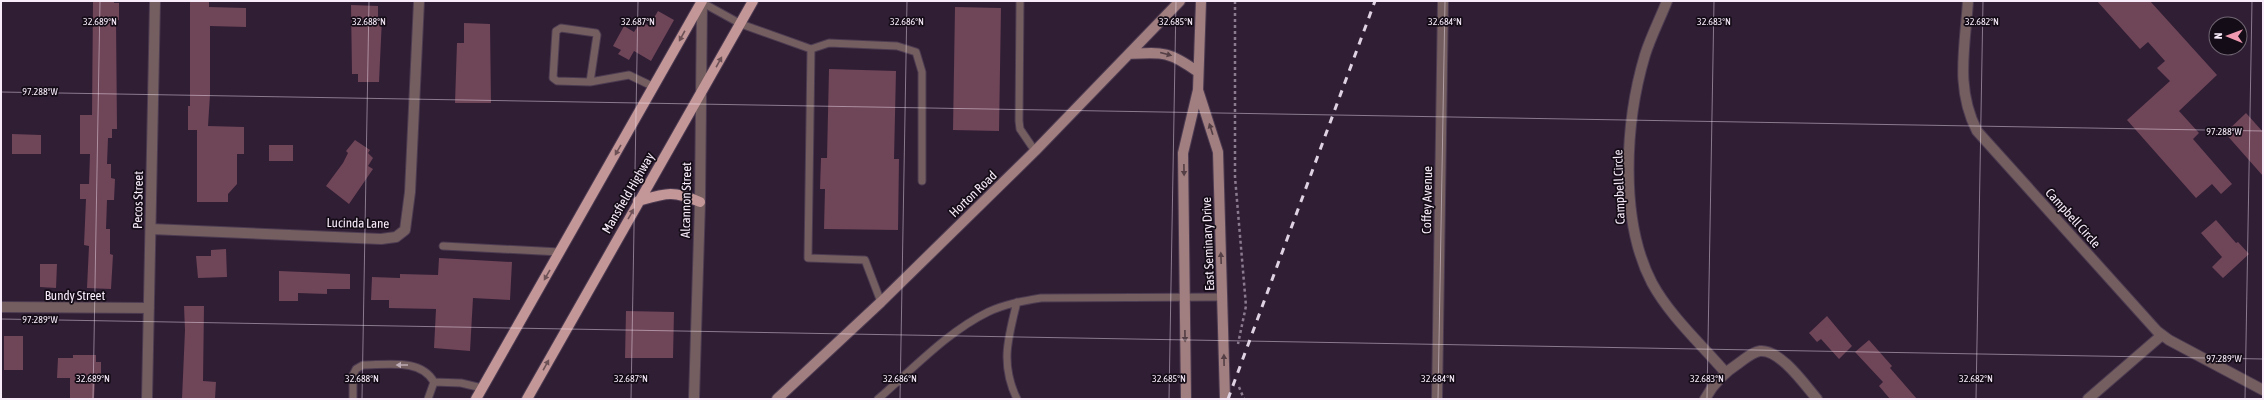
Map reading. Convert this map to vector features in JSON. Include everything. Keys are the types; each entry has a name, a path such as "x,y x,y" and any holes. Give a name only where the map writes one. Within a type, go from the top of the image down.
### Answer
{"main road":[{"path":"476,399 702,1"},
{"name":"Mansfield Highway","path":"527,399 638,201 700,96 753,1"},
{"name":"Horton Road","path":"777,399 881,302 1035,151 1180,1"},
{"name":"East Seminary Drive","path":"1186,399 1184,153 1198,90 1201,1"},
{"path":"1129,54 1163,52 1178,58 1198,72"},
{"name":"East Seminary Drive","path":"1198,90 1218,152 1225,399"},
{"path":"638,201 662,194 680,194 700,202"}],"street":[{"name":"Pecos Street","path":"147,399 155,1"},
{"name":"Lucinda Lane","path":"151,229 381,238 396,237 405,230 410,192 419,1"},
{"name":"Alcannon Street","path":"694,399 700,202 702,1"},
{"name":"Coffey Avenue","path":"1436,399 1444,1"},
{"name":"Campbell Circle","path":"1667,1 1646,52 1635,95 1631,131 1630,183 1632,224 1639,252 1653,284 1666,304 1725,372"},
{"name":"Campbell Circle","path":"1968,1 1962,81 1964,98 1978,131 2162,335 2263,390"},
{"name":"Bundy Street","path":"1,307 149,308"},
{"path":"2088,399 2162,335"},
{"path":"1705,399 1725,372 1754,352 1770,352 1779,357 1817,399"}],"lane":[{"path":"702,1 741,24 811,49 829,43 897,46 916,52 922,72 922,181"},
{"path":"1020,1 1019,121 1020,129 1035,151"},
{"path":"590,82 597,35 596,33 561,28 556,31 553,78 556,81 590,82 629,75 654,87"},
{"path":"811,49 808,258 865,260 881,302"},
{"path":"443,246 560,252"},
{"path":"878,399 956,332 988,312 1017,302 1041,298 1223,297"},
{"path":"1017,302 1006,363 1012,388 1017,399"},
{"path":"353,399 353,375 356,369 363,365 409,365 430,374 434,382 428,399"},
{"path":"434,382 461,383 482,388"}],"path":[{"path":"1236,1 1235,177 1246,306 1237,351"},
{"path":"1237,384 1244,399"}],"building":[{"path":"93,1 114,1 114,3 119,3 119,20 116,20 117,129 112,129 112,138 108,138 107,164 111,164 111,178 115,179 114,200 107,200 106,229 110,229 110,254 113,255 111,289 87,288 89,246 84,245 86,199 80,199 80,184 89,184 90,154 80,154 80,115 92,115"},
{"path":"190,1 209,1 209,7 246,8 246,27 210,26 210,95 208,126 244,127 244,154 237,154 237,184 228,194 228,202 197,202 197,130 188,130 188,106 190,106"},
{"path":"2097,1 2150,1 2217,75 2179,111 2199,133 2193,139 2232,184 2221,194 2212,184 2196,198 2127,120 2170,81 2157,68 2165,61 2148,42 2140,49"},
{"path":"351,5 378,6 378,18 382,18 379,82 358,82 358,74 352,74"},
{"path":"955,7 1001,8 999,131 953,130"},
{"path":"658,11 674,20 651,61 634,51 629,60 618,54 621,50 613,46 624,26 634,32 641,21 649,26"},
{"path":"464,23 490,24 491,103 455,103 457,43 464,43"},
{"path":"829,69 896,71 894,159 899,159 898,230 824,229 825,189 820,189 821,158 827,158"},
{"path":"2246,113 2263,132 2263,176 2225,133"},
{"path":"12,134 41,135 41,154 12,154"},
{"path":"355,140 370,150 368,153 373,158 368,166 373,169 349,204 326,186 343,163 348,153 346,151"},
{"path":"269,145 293,145 293,161 269,161"},
{"path":"2216,220 2236,243 2238,242 2249,254 2223,278 2212,267 2222,257 2201,233"},
{"path":"226,249 227,277 198,278 196,256 211,256 211,250"},
{"path":"439,258 512,262 510,300 473,298 470,351 434,348 436,309 389,308 389,300 371,300 372,277 400,278 400,274 438,275"},
{"path":"40,264 57,264 56,288 40,287"},
{"path":"279,271 350,274 350,289 327,289 327,294 298,293 298,301 279,301"},
{"path":"184,306 204,306 203,381 216,382 215,399 182,399 185,330"},
{"path":"626,311 674,312 673,358 625,358"},
{"path":"1827,316 1852,346 1839,359 1821,339 1817,342 1809,333"},
{"path":"4,336 23,336 23,370 4,370"},
{"path":"1869,340 1892,366 1890,368 1917,399 1890,399 1879,386 1883,382 1855,352"},
{"path":"73,355 96,355 96,362 101,362 101,381 95,381 94,399 70,399 70,378 57,378 58,358 73,358"}],"railway":[{"path":"1228,399 1375,1"}]}
